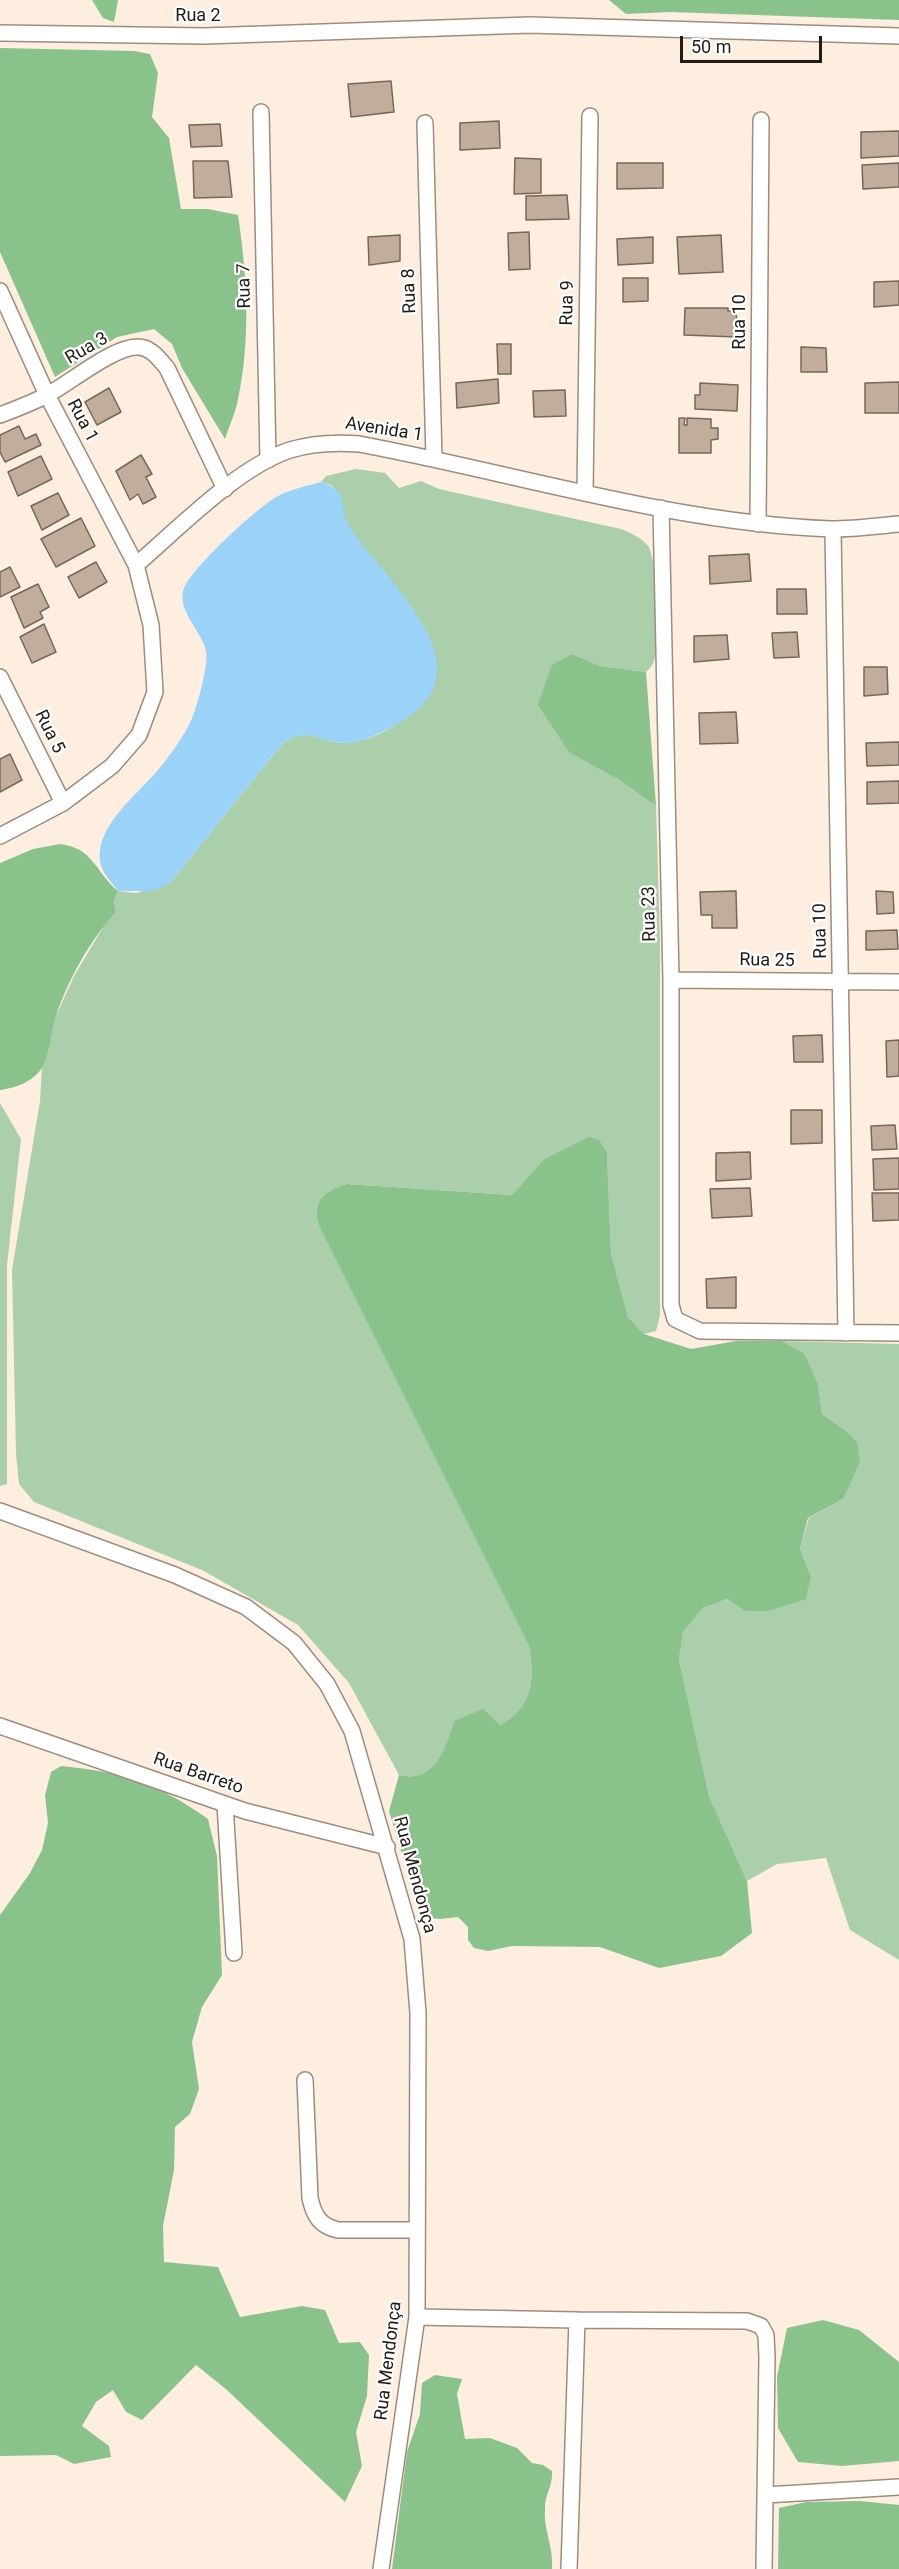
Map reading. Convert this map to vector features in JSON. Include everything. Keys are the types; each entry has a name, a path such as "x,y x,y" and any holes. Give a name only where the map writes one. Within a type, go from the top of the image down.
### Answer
{"street":[{"name":"Rua 2","path":"0,33 204,36 530,25 899,36"},
{"name":"Rua 7","path":"261,112 268,460"},
{"name":"Rua 9","path":"585,491 590,116"},
{"name":"Rua 10","path":"758,524 761,120"},
{"name":"Rua 8","path":"424,123 434,458"},
{"name":"Rua 1","path":"0,291 47,395 136,566"},
{"name":"Rua 3","path":"0,416 47,395 120,351 135,346 145,347 155,354 167,368 225,489"},
{"name":"Avenida 1","path":"136,566 225,489 268,460 290,450 334,442 434,458 661,508 758,524 833,529 899,524"},
{"name":"Rua 23","path":"661,508 671,980 671,1305 675,1319 700,1331 846,1333"},
{"name":"Rua 10","path":"833,529 846,1333"},
{"path":"0,836 63,803 112,766 139,735 155,692 151,625 136,566"},
{"name":"Rua 5","path":"0,677 63,803"},
{"name":"Rua 25","path":"671,980 899,982"},
{"path":"846,1333 899,1333"},
{"name":"Rua Mendonça","path":"0,1511 175,1575 246,1607 294,1643 327,1684 352,1731 412,1939 417,1992 417,2317 381,2569"},
{"name":"Rua Barreto","path":"0,1726 225,1804 387,1847"},
{"path":"225,1804 234,1953"},
{"path":"305,2080 310,2198 318,2221 327,2228 338,2230 417,2230"},
{"path":"417,2317 747,2321 761,2326 766,2335 767,2357 764,2569"},
{"path":"569,2569 577,2320"},
{"path":"765,2495 899,2487"}],"green space":[{"path":"92,0 118,0 114,22 103,18"},
{"path":"609,0 899,0 899,20 670,12 626,14"},
{"path":"0,48 134,51 150,54 158,73 152,117 169,138 181,209 208,209 238,215 244,261 245,353 237,404 225,439 182,368 172,344 154,329 117,337 55,377 0,252"},
{"path":"356,469 385,473 399,488 421,481 439,489 628,532 648,546 654,568 657,603 656,652 653,664 646,672 600,666 572,654 616,778 656,806 660,941 660,1315 656,1331 644,1334 628,1317 611,1253 607,1153 543,1160 512,1195 347,1184 326,1194 318,1204 319,1226 529,1646 532,1668 530,1691 521,1711 513,1719 497,1725 485,1726 454,1721 443,1753 437,1762 421,1774 411,1776 399,1775 349,1683 298,1625 204,1571 34,1502 19,1484 16,1454 12,1270 40,1101 42,1067 56,1016 74,976 105,924 116,912 114,901 118,891 136,893 170,883 283,743 301,735 336,742 356,742 377,735 397,724 423,704 414,611 355,537 344,517 340,494 331,485 321,482 326,476"},
{"path":"572,654 600,666 646,672 656,806 616,778 569,752 538,705 552,665"},
{"path":"60,844 80,850 118,891 114,901 116,912 89,948 67,988 40,1071 25,1083 0,1090 0,863 33,849"},
{"path":"0,1103 21,1139 7,1265 7,1484 0,1486"},
{"path":"589,1137 599,1140 607,1153 611,1253 628,1317 644,1334 691,1349 736,1341 782,1341 804,1353 818,1383 822,1414 845,1430 857,1443 860,1462 843,1499 808,1518 800,1549 811,1576 806,1599 768,1611 745,1611 727,1599 703,1608 683,1632 679,1660 709,1796 747,1881 752,1933 721,1956 659,1968 600,1947 512,1946 488,1951 474,1948 468,1940 468,1927 458,1917 440,1919 421,1917 389,1811 399,1775 411,1776 430,1769 437,1762 447,1743 454,1721 483,1709 500,1725 519,1711 529,1692 531,1658 529,1646 319,1226 317,1217 321,1198 332,1190 347,1184 512,1195 543,1160"},
{"path":"782,1341 899,1344 899,1960 850,1930 826,1858 777,1864 747,1881 709,1796 679,1660 683,1632 703,1608 727,1599 745,1611 811,1576 800,1549 809,1518 843,1499 845,1430 822,1414 818,1383 804,1353"},
{"path":"61,1766 103,1772 139,1781 173,1796 208,1819 217,1856 222,1975 202,2007 192,2042 199,2089 190,2114 175,2127 174,2170 163,2226 164,2262 218,2267 240,2317 302,2306 325,2310 339,2343 360,2342 369,2355 367,2396 356,2432 362,2466 345,2502 227,2390 196,2365 142,2420 126,2412 113,2390 96,2402 82,2426 109,2446 111,2457 74,2464 56,2455 0,2456 0,1915 30,1873 42,1850 48,1823 45,1795 51,1772"},
{"path":"823,2320 859,2330 899,2362 899,2461 842,2466 798,2462 778,2428 777,2377 787,2328"},
{"path":"435,2375 462,2379 457,2394 465,2439 490,2438 517,2448 532,2463 543,2465 552,2471 545,2503 545,2516 552,2569 392,2569 407,2452 420,2414 422,2383"},
{"path":"860,2501 899,2505 899,2569 778,2569 779,2508 806,2502"}],"water":[{"path":"321,482 336,489 340,494 350,528 401,592 426,630 434,650 437,669 434,688 421,706 399,723 365,739 344,743 307,735 292,738 283,743 170,883 153,891 118,891 102,868 100,854 102,841 117,814 158,770 182,737 195,710 204,677 206,651 185,610 183,593 186,584 215,550 268,503 288,491"}],"building":[{"path":"391,81 394,112 351,117 348,84"},
{"path":"499,121 500,148 460,150 460,123"},
{"path":"220,124 222,146 191,147 189,125"},
{"path":"899,131 899,156 861,158 861,132"},
{"path":"515,158 541,159 541,193 514,194"},
{"path":"193,161 228,161 232,197 194,198"},
{"path":"617,163 663,163 663,188 617,189"},
{"path":"899,163 899,187 863,189 862,165"},
{"path":"567,195 569,219 526,220 526,196"},
{"path":"529,232 530,269 509,270 508,233"},
{"path":"400,235 400,261 369,265 368,237"},
{"path":"721,235 723,272 679,274 677,237"},
{"path":"653,237 653,263 618,265 617,239"},
{"path":"623,278 648,278 648,301 623,302"},
{"path":"899,281 899,305 874,307 874,282"},
{"path":"685,308 728,308 728,311 736,311 738,337 684,335"},
{"path":"497,344 511,344 511,374 498,374"},
{"path":"801,347 826,348 827,372 801,372"},
{"path":"498,379 499,403 457,408 456,383"},
{"path":"899,382 899,413 865,413 865,383"},
{"path":"700,383 738,385 737,411 695,409 695,395 700,395"},
{"path":"109,388 121,412 97,425 85,402"},
{"path":"565,390 566,416 534,417 533,391"},
{"path":"679,418 685,418 684,425 687,425 687,418 711,419 711,428 718,428 718,439 711,440 711,453 679,453"},
{"path":"19,426 25,439 36,434 41,445 5,462 0,452 0,435"},
{"path":"141,455 152,474 146,477 156,497 143,504 138,494 130,500 116,471"},
{"path":"41,456 52,479 18,496 8,472"},
{"path":"58,493 69,515 42,530 31,506"},
{"path":"81,518 95,546 56,567 41,539"},
{"path":"749,554 751,581 710,584 709,556"},
{"path":"96,562 107,582 79,598 68,577"},
{"path":"10,567 20,587 0,597 0,572"},
{"path":"38,584 49,607 40,612 43,618 24,628 11,597"},
{"path":"777,589 806,589 807,614 777,614"},
{"path":"44,624 56,652 32,663 20,637"},
{"path":"797,632 799,657 774,658 772,633"},
{"path":"727,635 729,659 694,662 694,636"},
{"path":"864,667 887,667 888,694 864,696"},
{"path":"736,712 738,743 700,744 699,713"},
{"path":"899,742 899,765 867,766 866,743"},
{"path":"10,754 22,780 0,792 0,759"},
{"path":"899,781 899,803 867,804 867,782"},
{"path":"736,891 737,928 712,928 712,915 701,915 700,892"},
{"path":"876,891 893,892 894,913 877,914"},
{"path":"897,930 898,949 866,950 866,931"},
{"path":"822,1035 823,1062 794,1062 793,1036"},
{"path":"899,1040 899,1076 887,1077 886,1041"},
{"path":"791,1110 822,1110 822,1143 791,1144"},
{"path":"895,1125 897,1149 872,1150 871,1126"},
{"path":"750,1152 751,1179 716,1181 716,1153"},
{"path":"899,1158 899,1189 874,1190 873,1159"},
{"path":"750,1188 752,1216 712,1218 710,1189"},
{"path":"872,1193 899,1193 899,1220 873,1221"},
{"path":"736,1277 736,1308 707,1308 706,1279"}]}
